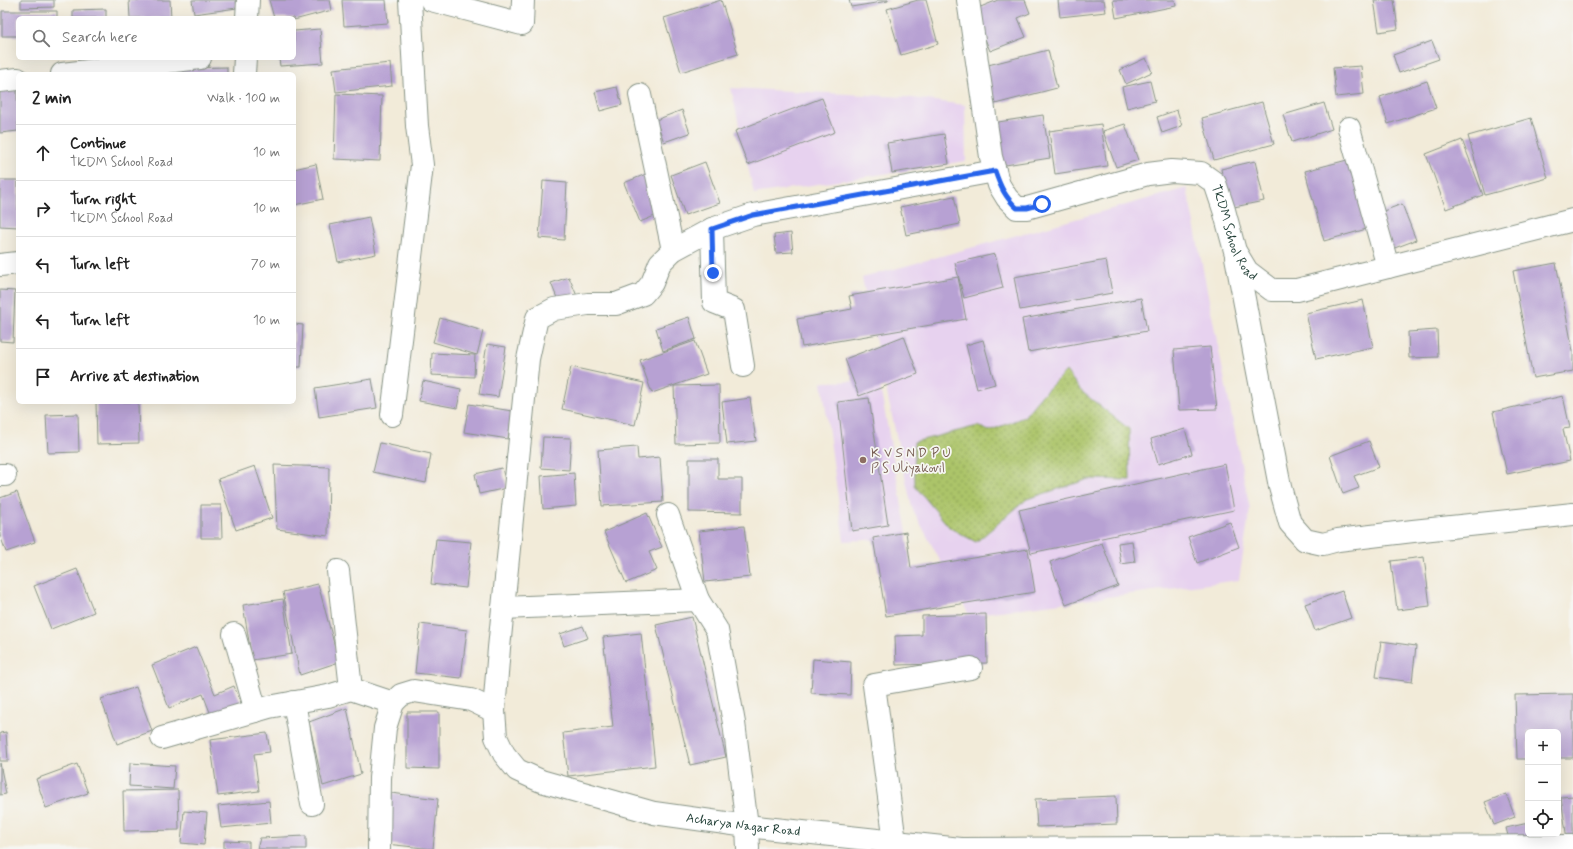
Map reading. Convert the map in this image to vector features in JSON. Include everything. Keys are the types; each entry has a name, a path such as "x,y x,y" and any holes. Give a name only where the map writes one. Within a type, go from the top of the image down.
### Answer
{"street":[{"path":"247,16 248,0"},
{"path":"392,415 422,165 417,126 410,0"},
{"path":"431,0 522,24 523,0"},
{"name":"TKDM School Road","path":"968,0 990,157 999,185 1007,198 1017,208 1027,208 1148,174 1172,171 1201,173 1215,183 1235,251 1247,271 1272,290 1297,290 1573,220"},
{"path":"79,72 183,60"},
{"path":"244,72 245,60"},
{"path":"0,81 16,79"},
{"path":"640,95 673,250"},
{"path":"1349,128 1388,266"},
{"name":"Acharya Nagar Road","path":"995,171 753,215 712,229 673,250 660,263 652,283 643,294 616,304 588,304 554,309 537,318 528,359 494,711 496,737 504,754 517,770 541,781 654,813 747,826 825,841 895,842 961,849 1573,846"},
{"path":"712,229 714,302 734,310 743,366"},
{"path":"1235,251 1280,487 1290,523 1305,540 1323,544 1338,540 1413,531 1573,514"},
{"path":"0,265 16,263"},
{"path":"668,515 698,600 717,630 734,723 747,826 748,849"},
{"path":"338,571 351,689"},
{"path":"503,608 698,600"},
{"path":"234,634 256,711"},
{"path":"895,842 874,684 971,668"},
{"path":"162,738 256,711 328,696 351,689 393,703"},
{"path":"379,849 380,778 385,728 393,703 401,695 414,691 471,700 494,711"},
{"path":"294,702 312,804"}],"shaded area":[{"path":"731,88 904,97 965,105 966,161 754,194"},
{"path":"1187,188 1250,509 1239,580 969,615 912,508 862,278"},
{"name":"K V S N D P U P S Uliyakovil","path":"879,381 908,538 844,541 822,382"}],"green space":[{"path":"1066,371 1081,391 1129,429 1130,480 1089,479 1027,499 976,542 950,528 915,486 914,442 978,426 989,431 1024,417 1040,397"}],"building":[{"path":"21,0 54,0 54,7 21,8"},
{"path":"129,0 170,0 171,16 130,16"},
{"path":"192,0 236,0 237,8 194,14"},
{"path":"269,0 330,0 332,10 296,19 296,16 273,16"},
{"path":"342,0 386,0 388,23 344,26"},
{"path":"721,0 738,54 681,72 664,18"},
{"path":"849,0 888,0 888,1 851,7"},
{"path":"918,0 926,0 938,44 901,55 887,9"},
{"path":"998,0 1025,0 1030,13 1018,18 1026,37 990,51 973,10"},
{"path":"1058,0 1104,0 1106,12 1060,17"},
{"path":"1113,0 1175,0 1176,6 1116,18"},
{"path":"1374,0 1394,0 1398,29 1379,32"},
{"path":"106,9 106,16 73,16 73,10"},
{"path":"2,11 57,11 57,16 16,16 16,36 2,36"},
{"path":"320,29 323,63 280,66 279,60 296,60 296,31"},
{"path":"1432,41 1439,59 1399,73 1393,55"},
{"path":"1048,50 1057,88 995,104 984,66"},
{"path":"1146,58 1152,72 1126,84 1120,70"},
{"path":"390,63 392,86 336,92 333,69"},
{"path":"1361,66 1364,94 1336,97 1333,68"},
{"path":"227,67 227,72 177,72 177,68"},
{"path":"1150,81 1155,101 1127,108 1122,87"},
{"path":"1427,81 1436,108 1388,124 1380,97"},
{"path":"617,87 622,105 600,111 595,92"},
{"path":"16,90 16,131 0,133 0,91"},
{"path":"336,94 382,96 380,161 334,159"},
{"path":"822,98 835,132 748,165 735,131"},
{"path":"1262,102 1274,144 1214,160 1202,118"},
{"path":"1324,103 1332,129 1292,142 1283,115"},
{"path":"682,110 690,133 664,142 656,120"},
{"path":"1177,110 1182,126 1162,133 1157,117"},
{"path":"1043,115 1050,158 999,166 992,123"},
{"path":"1531,118 1548,178 1485,195 1468,136"},
{"path":"1101,124 1107,166 1055,174 1049,131"},
{"path":"1125,124 1138,160 1116,167 1103,131"},
{"path":"944,134 949,164 892,173 887,143"},
{"path":"1462,140 1483,195 1446,209 1426,154"},
{"path":"1351,159 1370,228 1324,241 1305,171"},
{"path":"1255,161 1264,201 1229,208 1221,169"},
{"path":"705,162 720,203 685,215 671,175"},
{"path":"316,164 323,199 296,205 296,169"},
{"path":"646,174 662,213 640,222 624,183"},
{"path":"0,180 16,180 16,227 0,226"},
{"path":"543,181 567,183 564,240 539,238"},
{"path":"954,196 960,224 906,235 900,207"},
{"path":"1402,204 1416,240 1392,249 1378,213"},
{"path":"369,217 376,254 338,262 330,225"},
{"path":"791,233 793,252 776,253 774,235"},
{"path":"995,254 1003,288 964,298 955,263"},
{"path":"1106,260 1112,293 1020,310 1014,277"},
{"path":"1556,263 1573,351 1573,371 1533,378 1513,271"},
{"path":"569,277 577,296 559,303 551,283"},
{"path":"958,277 966,319 802,347 797,319 852,309 849,296"},
{"path":"0,290 15,291 13,342 0,341"},
{"path":"1141,298 1147,331 1028,352 1022,319"},
{"path":"1363,300 1373,347 1316,359 1306,313"},
{"path":"689,317 696,339 663,351 656,328"},
{"path":"440,318 483,331 477,355 433,342"},
{"path":"296,324 303,325 301,367 296,367"},
{"path":"1437,330 1438,357 1409,358 1408,332"},
{"path":"904,336 918,374 859,396 845,359"},
{"path":"983,340 995,384 977,389 966,345"},
{"path":"695,341 707,374 652,393 640,360"},
{"path":"487,344 506,347 498,397 479,394"},
{"path":"1210,347 1217,409 1179,410 1174,350"},
{"path":"432,353 475,355 474,377 431,375"},
{"path":"571,367 644,383 635,425 562,409"},
{"path":"372,379 377,408 319,417 315,388"},
{"path":"423,381 461,389 457,408 419,401"},
{"path":"719,385 720,443 676,444 674,386"},
{"path":"1563,396 1570,428 1563,429 1570,461 1507,474 1493,412"},
{"path":"750,398 756,441 727,444 722,402"},
{"path":"869,398 888,525 852,531 838,402"},
{"path":"96,404 138,404 139,443 97,444"},
{"path":"469,404 512,411 508,439 464,432"},
{"path":"78,414 79,452 48,453 46,415"},
{"path":"1185,429 1192,454 1158,464 1151,439"},
{"path":"543,437 571,438 569,470 541,468"},
{"path":"1369,441 1379,467 1354,476 1359,488 1343,494 1330,456"},
{"path":"380,443 431,454 426,483 373,472"},
{"path":"637,447 638,459 660,457 663,502 602,506 598,450"},
{"path":"689,459 718,459 718,479 742,479 742,513 689,512"},
{"path":"1225,464 1234,510 1031,553 1019,510"},
{"path":"274,465 329,467 328,536 277,529"},
{"path":"255,466 272,518 236,530 218,479"},
{"path":"502,468 507,488 479,494 475,474"},
{"path":"574,473 576,506 543,509 541,476"},
{"path":"17,492 35,542 6,552 0,535 0,498"},
{"path":"201,505 221,505 222,538 201,538"},
{"path":"647,513 662,547 649,552 657,570 626,583 604,532"},
{"path":"1230,522 1239,547 1197,563 1188,537"},
{"path":"744,526 750,577 705,582 699,531"},
{"path":"906,532 911,568 1028,549 1035,592 886,616 873,538"},
{"path":"436,539 471,542 466,588 431,584"},
{"path":"1132,541 1135,562 1121,564 1118,543"},
{"path":"1102,543 1118,586 1066,605 1050,562"},
{"path":"1424,557 1430,606 1397,610 1391,561"},
{"path":"77,569 94,612 51,629 34,586"},
{"path":"318,584 339,662 300,675 283,592"},
{"path":"1342,591 1351,618 1315,631 1305,604"},
{"path":"283,599 292,654 252,660 243,605"},
{"path":"986,614 987,663 896,665 895,636 922,635 922,616"},
{"path":"692,617 726,757 690,765 656,625"},
{"path":"420,624 467,630 461,678 415,673"},
{"path":"583,626 588,638 564,646 560,634"},
{"path":"641,633 655,766 568,776 563,733 613,727 603,637"},
{"path":"1381,641 1416,646 1412,682 1376,677"},
{"path":"196,647 215,694 234,686 241,703 211,715 203,694 169,708 152,665"},
{"path":"813,659 851,662 850,695 811,693"},
{"path":"136,687 152,731 117,744 101,699"},
{"path":"1573,694 1573,758 1561,758 1561,729 1525,729 1525,759 1517,759 1515,695"},
{"path":"347,708 361,774 323,786 309,722"},
{"path":"407,712 439,712 439,769 407,768"},
{"path":"6,732 8,761 0,761 0,733"},
{"path":"267,733 270,752 254,754 259,791 218,796 210,740"},
{"path":"0,763 6,794 0,795"},
{"path":"130,763 175,766 173,789 129,786"},
{"path":"77,764 88,793 46,808 36,779"},
{"path":"178,790 179,830 124,831 123,791"},
{"path":"391,793 438,799 433,849 386,844"},
{"path":"1506,794 1515,817 1494,825 1485,802"},
{"path":"1116,796 1117,824 1037,827 1035,799"},
{"path":"1573,796 1573,840 1567,840 1561,797"},
{"path":"269,801 271,823 221,828 218,806"},
{"path":"184,811 207,813 204,845 181,843"},
{"path":"1525,824 1525,837 1536,837 1510,843 1506,828"},
{"path":"306,836 306,849 257,849 260,838"},
{"path":"224,841 249,842 249,849 224,849"}],"place":[{"name":"K V S N D P U P S Uliyakovil","path":"863,460"}],"route":[{"path":"713,273 712,229 753,215 995,171 999,185 1007,198 1017,208 1027,208 1042,204"}]}
